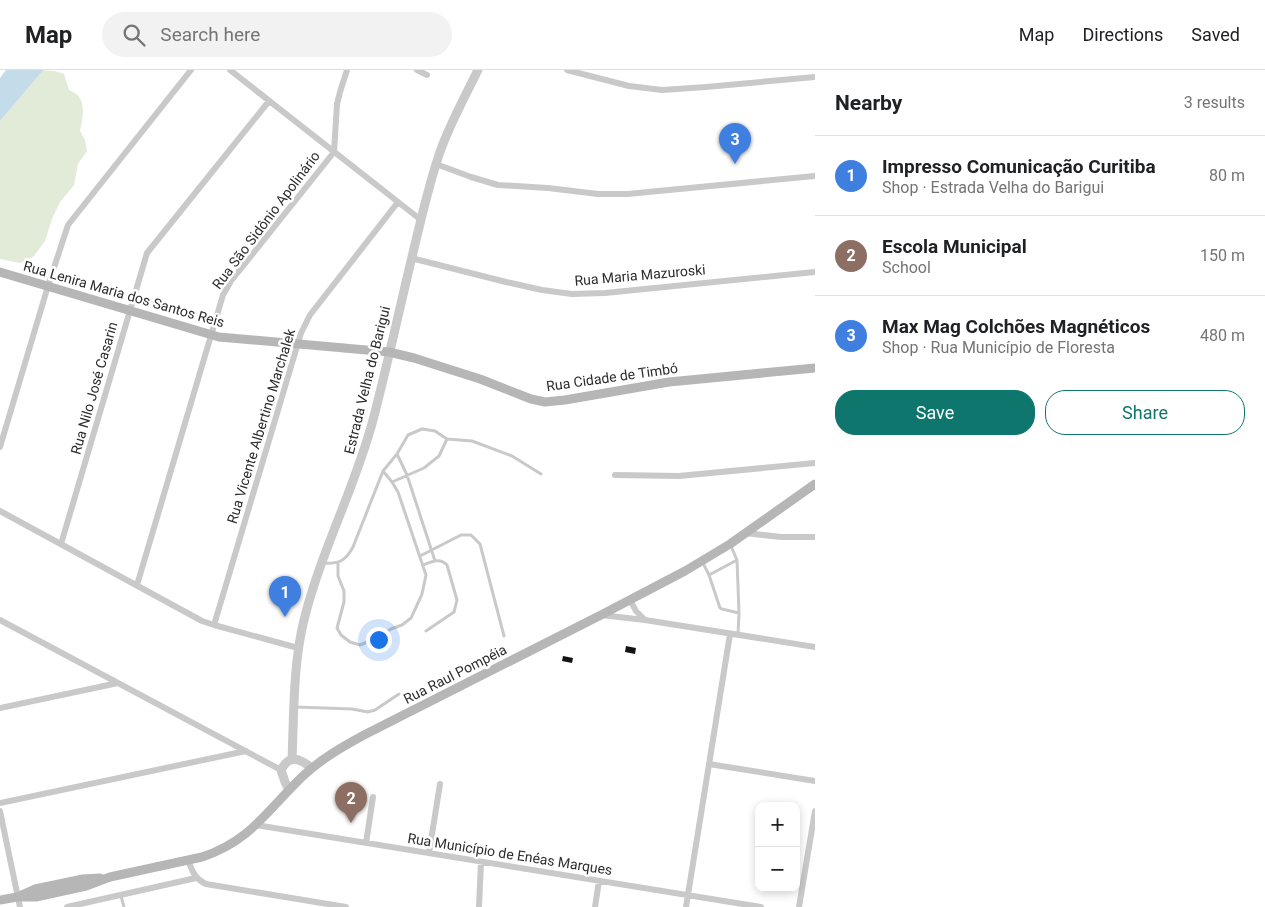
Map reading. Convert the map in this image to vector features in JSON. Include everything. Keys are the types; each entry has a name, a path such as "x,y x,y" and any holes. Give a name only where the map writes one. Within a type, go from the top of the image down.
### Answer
{"main road":[{"name":"Rua Lenira Maria dos Santos Reis","path":"0,272 226,338 389,352"},
{"name":"Rua Cidade de Timbó","path":"389,352 435,364 530,399 545,402 669,382 815,368"},
{"name":"Rua Raul Pompéia","path":"0,900 17,897 36,897 86,886 110,877 188,860 225,848 237,841 256,825 312,768 332,753 702,561 745,534 815,484"}],"street":[{"path":"0,447 48,286 66,231 72,219 191,70"},
{"path":"230,70 421,220"},
{"name":"Rua São Sidônio Apolinário","path":"137,585 220,303 227,287 334,152 337,104 347,70"},
{"path":"417,70 427,75"},
{"name":"Estrada Velha do Barigui","path":"292,759 298,648 308,606 368,438 411,258 436,164 446,136 478,70"},
{"path":"567,70 609,82 662,90 815,77"},
{"name":"Rua Nilo José Casarin","path":"62,544 144,259 150,248 270,101"},
{"path":"436,164 498,185 598,194 628,194 815,176"},
{"name":"Rua Vicente Albertino Marchalek","path":"214,625 297,344 305,323 398,202"},
{"name":"Rua Maria Mazuroski","path":"411,258 514,284 572,294 605,293 815,272"},
{"path":"615,475 679,476 815,463"},
{"path":"0,511 202,621 298,648"},
{"path":"745,534 815,537"},
{"path":"630,600 636,611 645,620"},
{"path":"601,615 645,620 815,647"},
{"path":"0,620 281,770 289,790"},
{"path":"686,907 730,634"},
{"path":"0,708 118,683"},
{"path":"0,803 246,751"},
{"path":"281,770 292,759 302,761 312,768"},
{"path":"709,764 815,780"},
{"path":"429,853 440,784"},
{"path":"366,843 373,797"},
{"path":"0,811 20,907"},
{"path":"799,907 815,812"},
{"name":"Rua Município de Enéas Marques","path":"256,825 761,907"},
{"path":"188,860 196,878 212,886 346,907"},
{"path":"478,907 480,862"},
{"path":"67,907 196,878"},
{"path":"595,907 599,881"}],"lane":[{"path":"322,563 338,564 349,555 383,471 397,454 408,436 422,429 435,432 446,439 472,441 512,456 540,474"},
{"path":"392,482 424,468 438,456 446,439"},
{"path":"397,454 407,474 435,560"},
{"path":"338,564 338,576 344,591 344,602 337,628 341,635 350,642 360,646 402,625 411,618 422,594 426,575 398,492 383,471"},
{"path":"420,556 461,535 471,535 480,544 504,636"},
{"path":"730,544 737,560 738,635"},
{"path":"423,565 435,560 441,560 447,565 457,600 454,612 426,631"},
{"path":"709,575 737,560"},
{"path":"702,561 709,575 720,608 739,614"},
{"path":"294,708 352,708 368,712 375,710 399,694"},
{"path":"121,895 124,907"}],"green space":[{"path":"42,70 64,74 69,90 75,93 82,102 80,131 85,140 87,151 78,164 74,185 60,202 52,219 45,241 33,257 20,263 0,259 0,121"}],"water":[{"path":"6,70 43,70 0,121 0,78"}],"building":[{"path":"626,646 636,648 635,654 625,652"},
{"path":"563,656 573,658 572,663 562,661"}],"place":[{"name":"Max Mag Colchões Magnéticos","path":"735,164"},
{"name":"Impresso Comunicação Curitiba","path":"285,617"},
{"name":"Escola Municipal","path":"351,823"}]}
